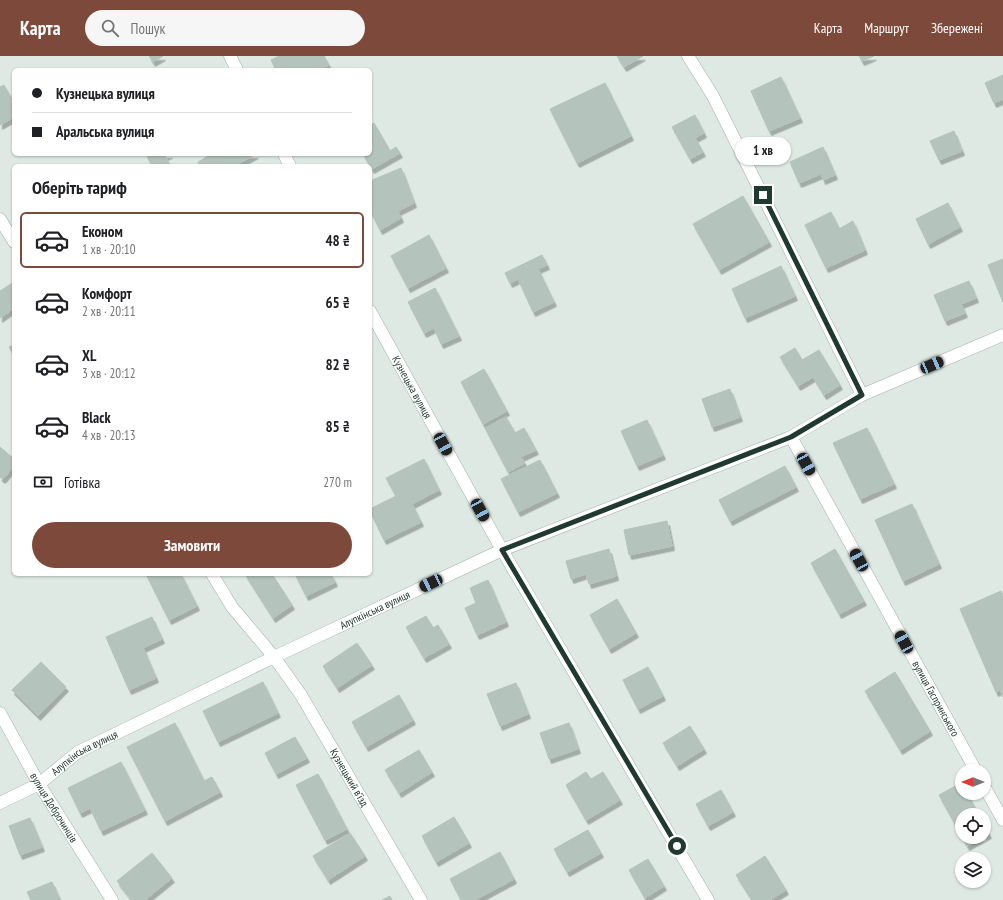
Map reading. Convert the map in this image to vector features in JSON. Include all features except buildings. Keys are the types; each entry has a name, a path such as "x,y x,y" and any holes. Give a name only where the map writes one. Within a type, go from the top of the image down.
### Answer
{"street":[{"path":"230,56 236,68"},
{"path":"688,56 713,96 862,395"},
{"path":"0,219 12,239"},
{"name":"Кузнецька вулиця","path":"372,314 502,550 708,900"},
{"name":"Алупкінська вулиця","path":"0,803 39,784 78,752 274,657 502,550 791,437 862,395 1003,335"},
{"name":"вулиця Гаспринського","path":"791,437 972,764"},
{"name":"Кузнецький в’їзд","path":"213,576 232,607 274,657 301,695 421,900"},
{"name":"вулиця Доброчинців","path":"0,713 39,784 112,900"},
{"path":"991,799 1003,820"}],"route":[{"path":"677,846 502,550 791,437 862,395 763,195"}]}
